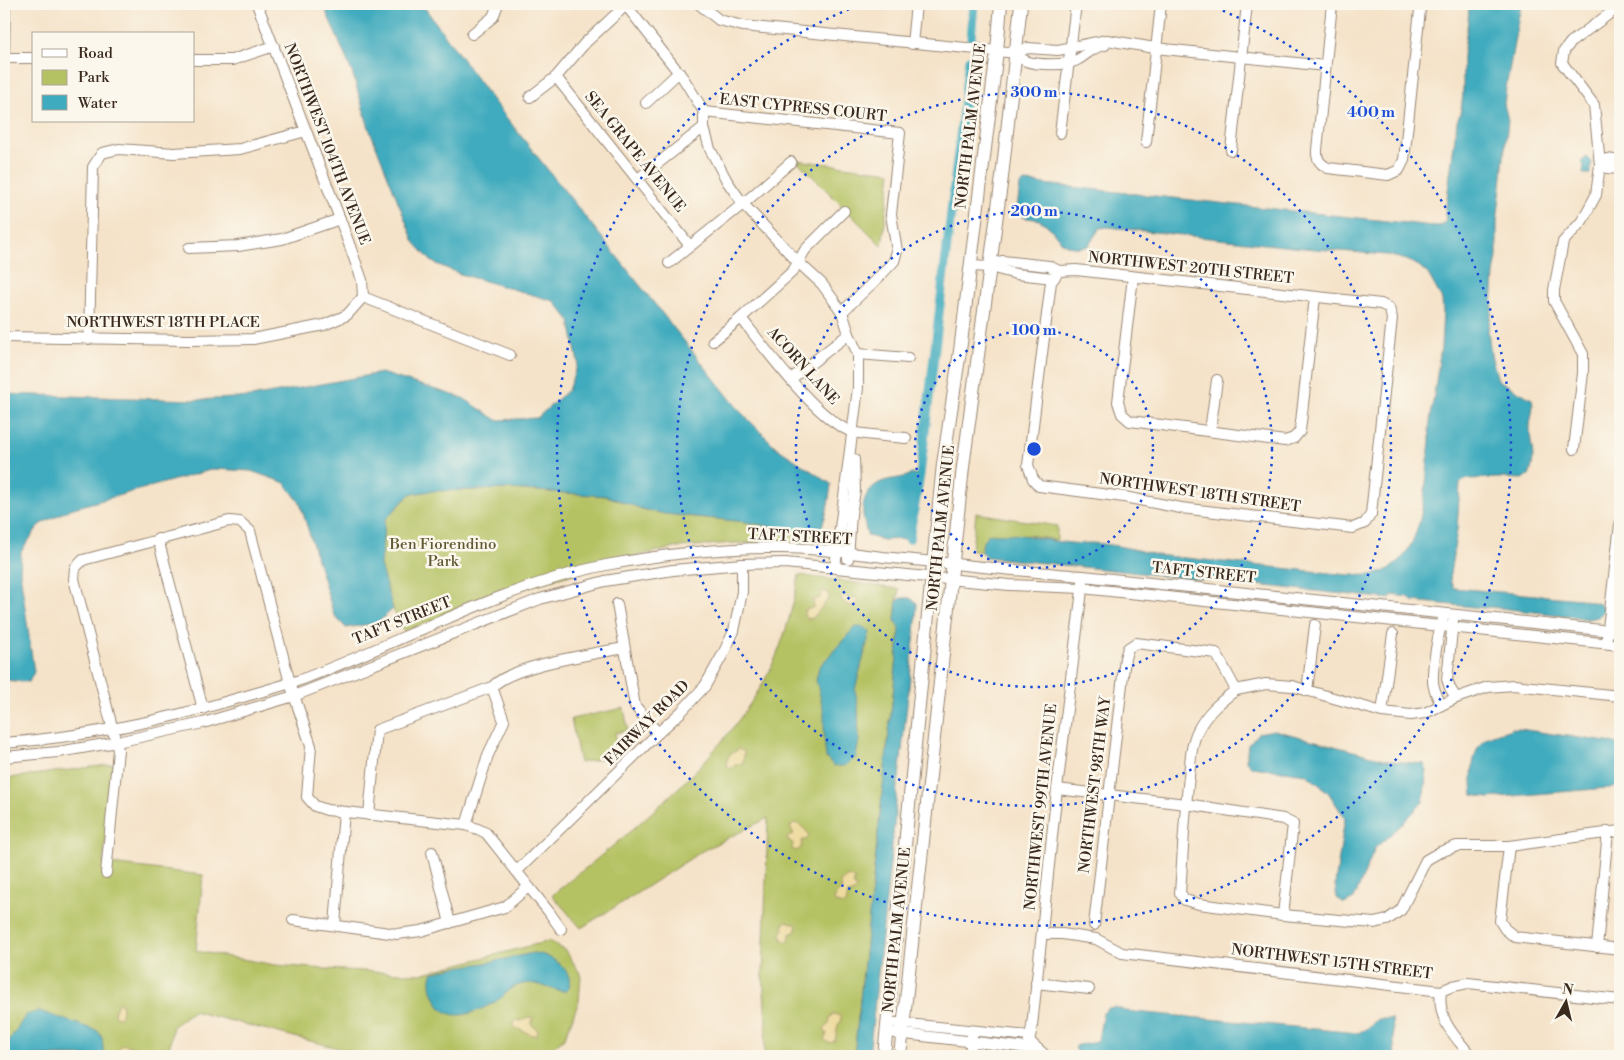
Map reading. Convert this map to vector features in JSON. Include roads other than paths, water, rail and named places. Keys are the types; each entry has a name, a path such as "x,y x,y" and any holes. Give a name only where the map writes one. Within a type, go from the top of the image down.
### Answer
{"main road":[{"name":"NORTH PALM AVENUE","path":"884,1056 943,464 970,266 997,51 1001,4"},
{"name":"NORTH PALM AVENUE","path":"900,1056 963,466 990,267 1022,4"}],"street":[{"path":"5,4 4,56 32,58"},
{"name":"NORTHWEST 104TH AVENUE","path":"257,4 340,219 362,280 363,297"},
{"path":"472,34 493,17 498,4"},
{"path":"530,97 556,77 584,43 625,4 679,72 704,112 704,127 710,149 743,204 798,262 822,284 842,312 858,354 858,388 836,552 841,568"},
{"path":"699,4 720,20 743,26 912,44 1017,53 1027,48 1055,50 1099,40 1124,42 1155,48 1325,66"},
{"path":"912,44 916,4"},
{"path":"1060,133 1076,4"},
{"path":"1146,142 1161,4"},
{"path":"1231,150 1247,4"},
{"path":"1332,4 1317,158 1324,166 1333,169 1384,174 1396,172 1401,168 1404,160 1420,10 1418,4"},
{"path":"1574,449 1583,373 1583,354 1554,301 1554,290 1563,242 1583,219 1596,194 1600,165 1594,105 1562,63 1564,51 1571,42 1620,6"},
{"path":"1017,53 1026,61 1068,64 1079,60 1093,48 1128,44"},
{"path":"195,60 232,60 274,46"},
{"path":"1054,64 1055,50"},
{"path":"646,103 679,72"},
{"name":"SEA GRAPE AVENUE","path":"556,77 690,246"},
{"name":"EAST CYPRESS COURT","path":"704,112 900,133 891,214 897,251 894,261 842,312"},
{"path":"638,179 704,127"},
{"path":"89,339 93,167 102,153 119,149 174,153 240,149 306,131"},
{"path":"1600,165 1607,159 1620,161"},
{"path":"668,264 743,204 791,162"},
{"path":"1600,165 1607,168 1620,169"},
{"path":"713,341 794,271 805,250 844,211"},
{"path":"189,248 238,246 282,239 340,219"},
{"name":"NORTHWEST 20TH STREET","path":"990,267 1002,262 1049,266 1054,278"},
{"name":"NORTHWEST 20TH STREET","path":"970,266 990,267 1013,273 1017,278 1054,278 1076,270 1381,304 1389,308 1392,318 1371,514 1365,523"},
{"path":"1133,277 1118,402 1122,414 1130,420 1285,441 1294,438 1300,431 1315,297"},
{"name":"NORTHWEST 18TH STREET","path":"1054,278 1028,465 1033,479 1039,486 1124,496 1181,508 1353,528 1365,523"},
{"path":"363,297 510,355"},
{"name":"NORTHWEST 18TH PLACE","path":"4,337 189,340 253,339 324,325 347,316 363,297"},
{"name":"ACORN LANE","path":"741,318 819,411 852,432 906,438"},
{"path":"791,379 849,334"},
{"path":"858,354 908,358"},
{"path":"1210,431 1217,380"},
{"path":"841,568 849,553 850,514 855,491 854,458 850,452"},
{"path":"106,873 118,760 117,742 74,579 75,568 83,560 229,521 240,522 250,532 292,689 311,746 307,797 310,802 322,809 466,825 478,829 486,834 561,928"},
{"path":"1606,643 1620,524"},
{"path":"158,540 203,709"},
{"name":"TAFT STREET","path":"4,743 56,738 113,729 292,689 529,587 602,566 672,554 736,549 785,548 849,553 1620,632"},
{"name":"TAFT STREET","path":"4,756 58,752 117,742 203,723 540,599 605,581 674,570 742,564 785,563 1009,585 1082,588 1620,645"},
{"name":"FAIRWAY ROAD","path":"517,871 681,712 705,686 734,632 742,592 742,564"},
{"name":"NORTHWEST 99TH AVENUE","path":"1030,1045 1057,789 1083,576"},
{"path":"617,604 635,706 658,733"},
{"path":"1442,705 1433,682 1438,631 1450,614"},
{"path":"1450,614 1452,627 1448,679 1450,688 1456,698"},
{"path":"1307,691 1315,625"},
{"path":"1382,712 1393,634"},
{"name":"NORTHWEST 98TH WAY","path":"1094,925 1125,658 1128,648 1136,643 1216,653 1236,690"},
{"path":"369,815 377,730 492,687 498,680 521,671 567,659 624,648"},
{"path":"1620,696 1514,685 1488,687 1456,698 1425,712 1411,715 1382,712 1292,686 1266,684 1236,690 1216,705 1206,716 1196,733 1191,753 1180,893 1185,900 1199,904 1374,923 1387,920 1401,910 1426,860 1440,852 1457,846 1509,846 1608,831 1620,831"},
{"path":"466,825 488,755 504,721 492,687"},
{"path":"56,738 58,752"},
{"path":"1057,789 1186,804 1283,819 1292,824 1283,914"},
{"path":"335,925 344,812"},
{"path":"1597,947 1608,831"},
{"path":"1509,846 1500,921 1505,928 1515,937 1620,949"},
{"path":"432,852 450,923"},
{"path":"902,879 918,881"},
{"path":"293,920 397,934 422,931 505,907 528,887"},
{"name":"NORTHWEST 15TH STREET","path":"1042,934 1096,938 1122,954 1441,990 1468,983 1620,1000"},
{"path":"1036,983 1089,989"},
{"path":"1441,990 1440,1002 1444,1019 1450,1030 1471,1056"},
{"path":"887,1027 972,1036 1030,1045 1046,1056"},
{"path":"970,1056 972,1036"}],"water":[{"path":"323,4 422,4 494,102 740,411 777,448 831,484 822,526 819,532 788,530 746,522 665,514 642,509 607,496 510,489 431,491 410,494 385,520 380,565 393,609 377,623 346,628 334,615 300,503 285,483 251,471 214,469 70,509 39,525 21,552 20,572 34,672 29,682 4,680 4,394 195,400 251,397 381,373 463,398 497,420 537,418 568,390 578,363 570,321 554,301 460,274 432,262 414,242 369,128 352,72"},
{"path":"1469,4 1521,4 1504,104 1508,120 1497,223 1497,257 1488,330 1491,355 1498,380 1532,399 1533,407 1530,427 1533,457 1530,474 1523,479 1467,479 1460,483 1457,530 1450,574 1451,583 1454,588 1581,599 1599,604 1603,607 1603,612 1598,617 1588,619 1490,607 1483,608 1412,601 1409,597 1391,595 1391,599 986,557 981,552 983,542 987,535 998,534 1019,535 1060,542 1107,544 1156,555 1349,575 1376,574 1393,566 1405,554 1414,537 1424,497 1430,440 1429,429 1441,347 1442,300 1428,274 1419,266 1407,260 1387,255 1292,247 1108,227 1100,228 1088,246 1070,246 1059,239 1046,224 1039,220 1024,217 1017,212 1017,208 1020,185 1025,182 1440,226 1446,221 1445,214 1457,121 1462,106 1463,55"},
{"path":"1587,157 1592,162 1590,174 1583,174 1584,165 1581,162"},
{"path":"912,474 920,475 909,539 883,540 868,536 863,506 868,492 881,482"},
{"path":"902,598 910,598 917,603 916,623 869,1056 854,1056 900,629 895,620 897,601"},
{"path":"855,627 863,627 870,632 855,690 858,705 859,740 856,757 845,766 834,766 826,758 824,712 816,680 819,667"},
{"path":"1513,728 1620,744 1620,787 1488,798 1473,795 1473,766 1479,746 1489,737"},
{"path":"1274,730 1391,761 1424,764 1427,770 1423,802 1375,848 1354,899 1344,904 1337,898 1335,884 1345,818 1328,792 1306,774 1252,767 1246,761 1248,745 1258,733"},
{"path":"533,953 546,956 559,963 570,981 569,988 566,991 528,983 523,984 512,988 501,998 486,1007 467,1014 458,1015 450,1014 443,1010 432,992 432,973"},
{"path":"1115,1007 1125,1011 1358,1033 1370,1027 1377,1019 1392,1019 1395,1056 1091,1056 1078,1052 1075,1049 1077,1045 1088,1044 1098,1040 1103,1013 1108,1008"},
{"path":"39,1011 98,1031 102,1038 104,1056 4,1056 4,1048 26,1015"}],"waterway":[{"path":"971,38 974,4"},
{"path":"909,539 920,475 969,60"}],"park label":[{"name":"Ben Fiorendino Park","path":"443,552"}]}
